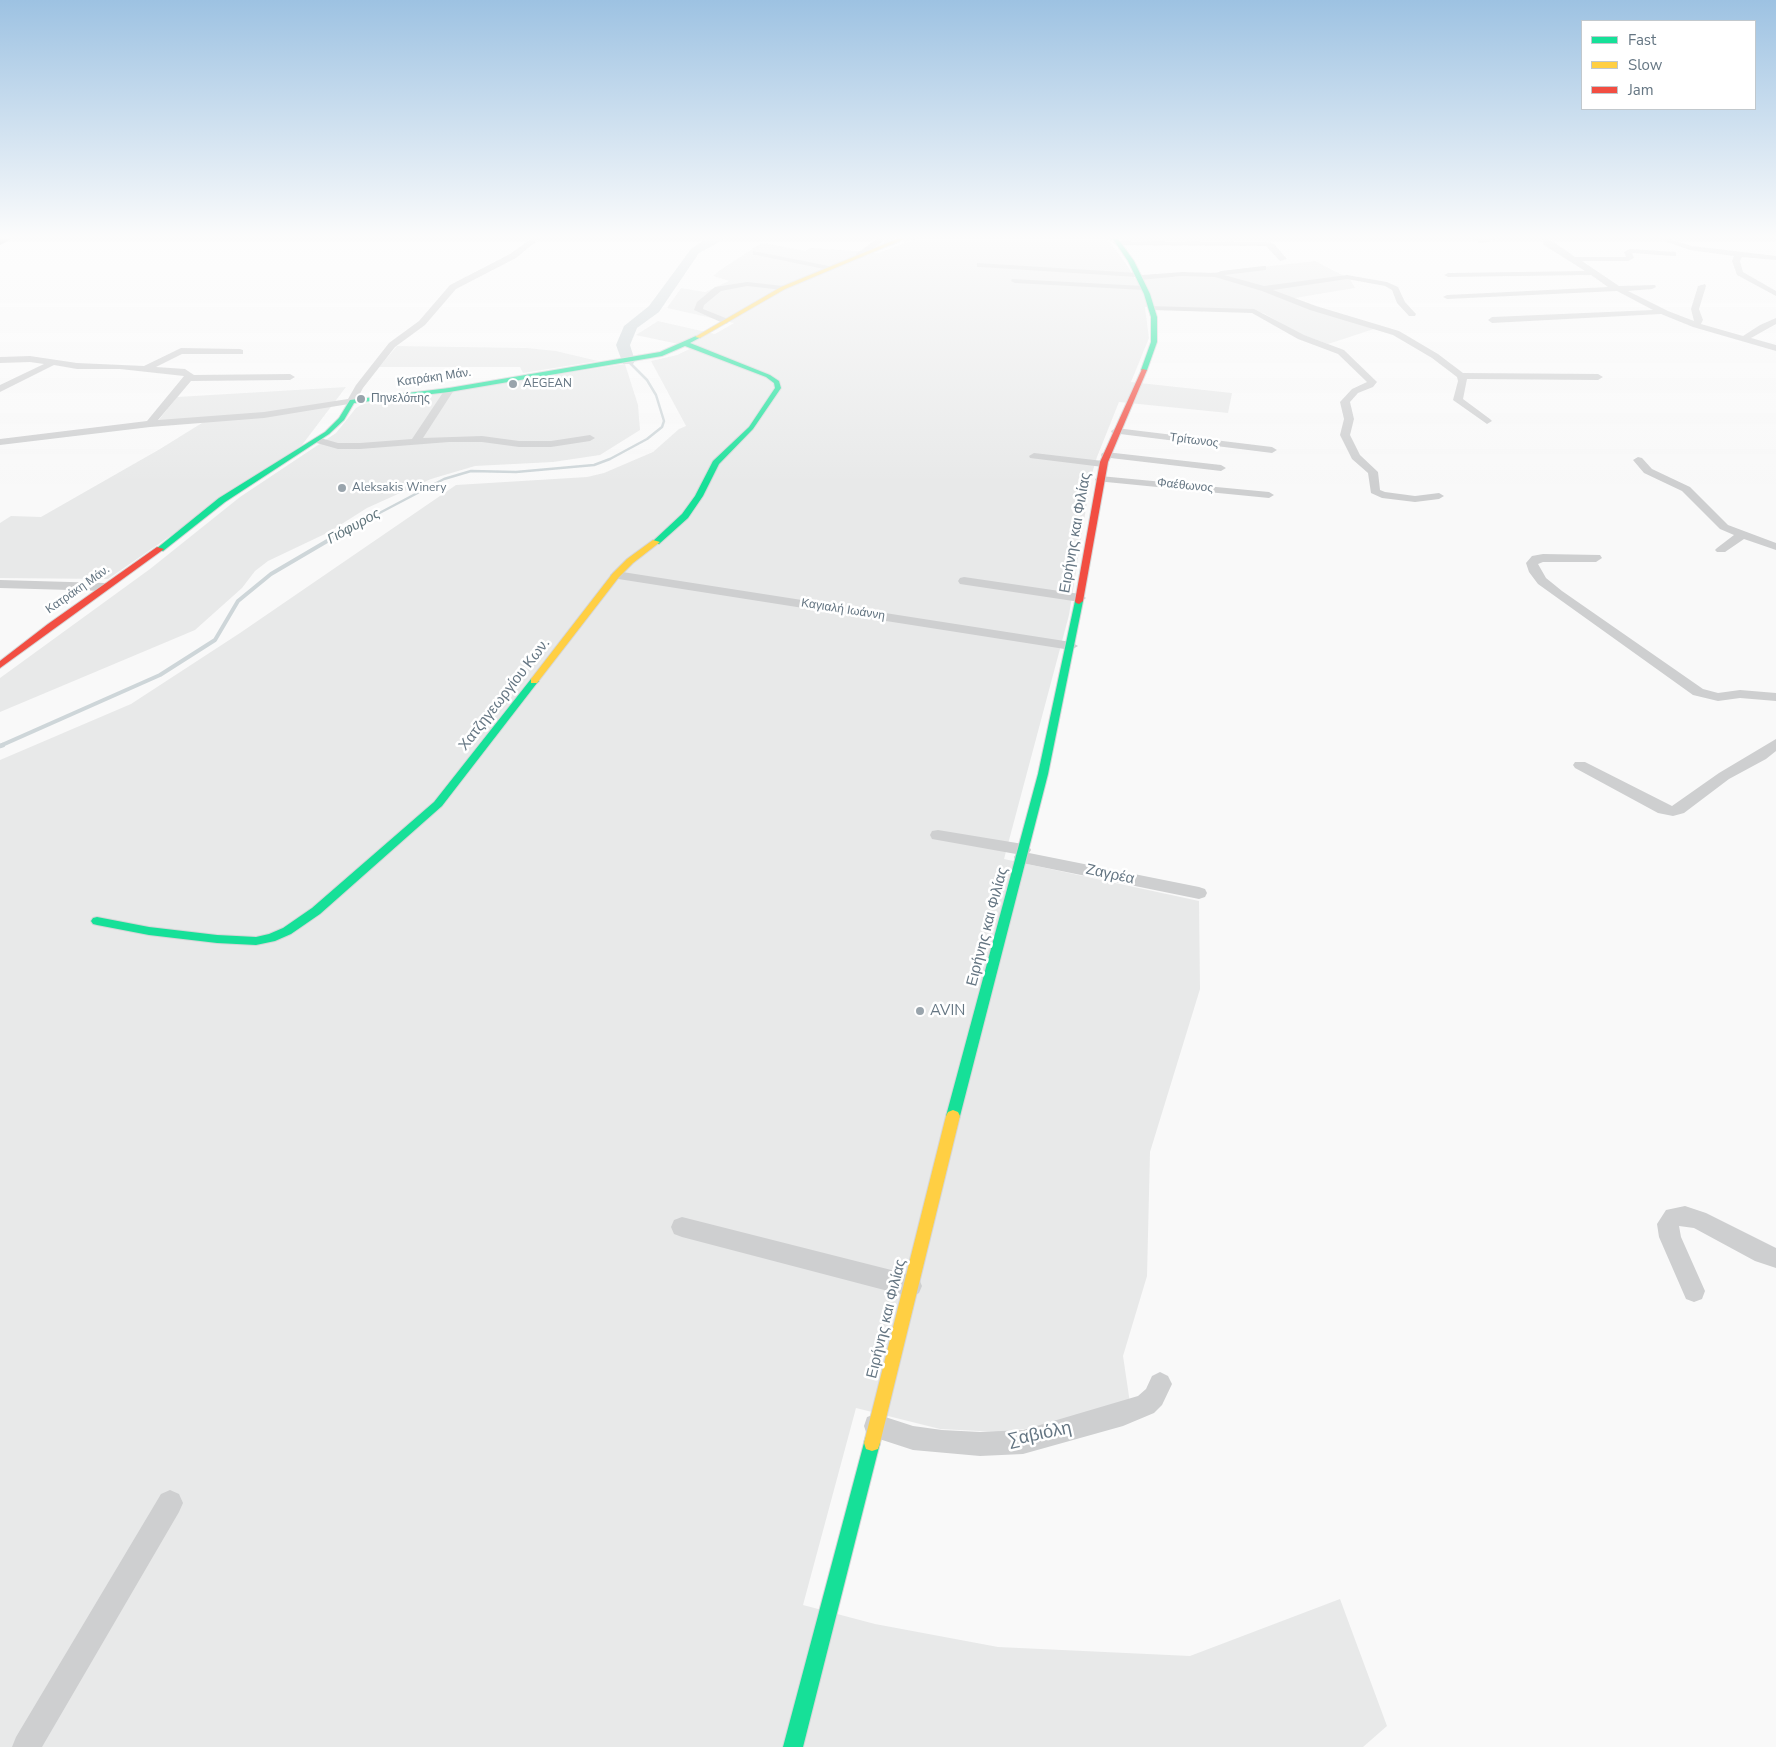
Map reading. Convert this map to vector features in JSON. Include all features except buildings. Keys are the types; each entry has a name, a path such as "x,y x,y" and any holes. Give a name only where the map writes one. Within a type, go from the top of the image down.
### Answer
{"street":[{"path":"0,442 150,424 264,415 352,401 359,387 392,345 424,321"},
{"name":"Κατράκη Μάν.","path":"0,665 105,587 152,555 229,496 317,440 342,419 352,401 449,390 651,356 686,344 725,321"},
{"name":"Ειρήνης και Φιλίας","path":"793,1747 876,1426 967,1059 1051,740 1080,598 1100,478 1116,431 1153,347 1155,329 1153,321"},
{"path":"1271,321 1301,337 1341,352 1370,378 1372,382 1370,385 1355,391 1345,402 1349,419 1345,435 1356,457 1373,472 1375,491 1382,495 1415,499 1439,496"},
{"path":"1354,321 1401,335 1435,356 1462,376 1598,378"},
{"path":"1686,321 1776,348"},
{"path":"1696,324 1699,321"},
{"path":"1744,339 1776,321"},
{"name":"Χατζηγεωργίου Κων.","path":"97,921 149,931 239,941 271,938 297,925 341,890 444,798 616,575 630,561 665,536 685,516 699,496 716,463 752,428 778,386 776,380 768,376 686,344"},
{"path":"146,368 182,351 240,352"},
{"path":"0,360 30,359 77,366 146,368 185,372 189,375 188,378"},
{"path":"0,389 52,363"},
{"path":"1462,376 1463,380 1458,396 1459,402 1487,421"},
{"path":"150,424 188,378 290,377"},
{"path":"416,442 449,390"},
{"name":"Τρίτωνος","path":"1116,431 1272,450"},
{"path":"317,440 338,446 360,446 449,438 482,438 519,444 551,444 590,438"},
{"path":"1034,456 1221,468"},
{"path":"1638,460 1648,471 1683,487 1722,526 1776,547"},
{"name":"Φαέθωνος","path":"1100,478 1269,495"},
{"path":"1721,550 1743,534"},
{"path":"1596,558 1543,558 1532,563 1535,572 1542,581 1558,594 1698,692 1718,697 1740,694 1776,697"},
{"name":"Καγιαλή Ιωάννη","path":"616,575 1071,646"},
{"path":"964,581 1080,598"},
{"path":"0,584 105,587"},
{"path":"1580,765 1663,809 1673,811 1679,809 1729,773 1761,756 1776,744"},
{"name":"Ζαγρέα","path":"938,835 1199,893"},
{"path":"1694,1291 1670,1237 1668,1224 1673,1217 1685,1216 1698,1220 1763,1254 1776,1258"},
{"path":"682,1227 911,1286"},
{"name":"Σαβιόλη","path":"876,1426 913,1438 942,1442 980,1444 1023,1442 1123,1414 1146,1405 1154,1397 1160,1384"},
{"path":"26,1747 170,1503"}],"shaded area":[{"path":"658,321 715,334 734,323 723,321 1147,321 1149,338 1131,382 1232,393 1228,413 1119,402 1091,477 1069,615 1004,859 1199,901 1200,989 1150,1152 1147,1276 1123,1356 1130,1403 1051,1426 998,1432 940,1429 856,1408 803,1605 875,1624 998,1647 1190,1656 1340,1599 1387,1726 1363,1747 0,1747 0,760 131,704 240,633 456,485 587,477 604,473 653,452 679,429 686,426 651,361 677,355 698,345 683,345 636,335"},
{"path":"1276,321 1354,321 1377,328 1328,344 1297,333"},
{"path":"397,346 527,348 556,351 598,361 523,373 520,367 379,367"},
{"path":"625,364 638,405 640,430 600,455 553,462 475,466 431,479 367,508 329,532 268,561 255,571 242,588 195,630 0,712 0,678 150,569 240,497 336,433 356,408 363,404"},
{"path":"346,387 302,445 108,579 0,578 0,523 11,516 41,517 210,418 157,422 177,397"}],"waterway":[{"name":"Γιόφυρος","path":"628,361 623,345 631,326 638,321"},
{"name":"Γιόφυρος","path":"332,538 444,479 471,471 516,472 594,465 610,459 647,439 662,427 664,421 656,395 647,380 628,361"},
{"name":"Γιόφυρος","path":"3,745 0,746 160,675 215,640 238,601 271,574 334,537"}],"traffic: fast":[{"path":"1144,370 1154,342 1154,321"},
{"path":"160,549 222,500 327,433 342,419 352,401 449,390 662,354 698,337"},
{"path":"656,542 685,516 699,496 716,463 751,428 778,388 777,382 768,376 686,344"},
{"path":"953,1116 1043,774 1079,601"},
{"path":"97,921 149,931 217,939 256,941 271,938 287,931 316,911 438,804 534,681"},
{"path":"793,1747 872,1443"}],"traffic: slow":[{"path":"698,337 727,321"},
{"path":"534,681 616,575 630,561 656,542"},
{"path":"872,1443 953,1116"}],"traffic: jam":[{"path":"1079,601 1104,462 1144,370"},
{"path":"0,665 51,626 160,549"}],"place":[{"name":"AEGEAN","path":"513,384"},
{"name":"Πηνελόπης","path":"361,399"},
{"name":"Aleksakis Winery","path":"342,488"},
{"name":"AVIN","path":"920,1011"}]}
